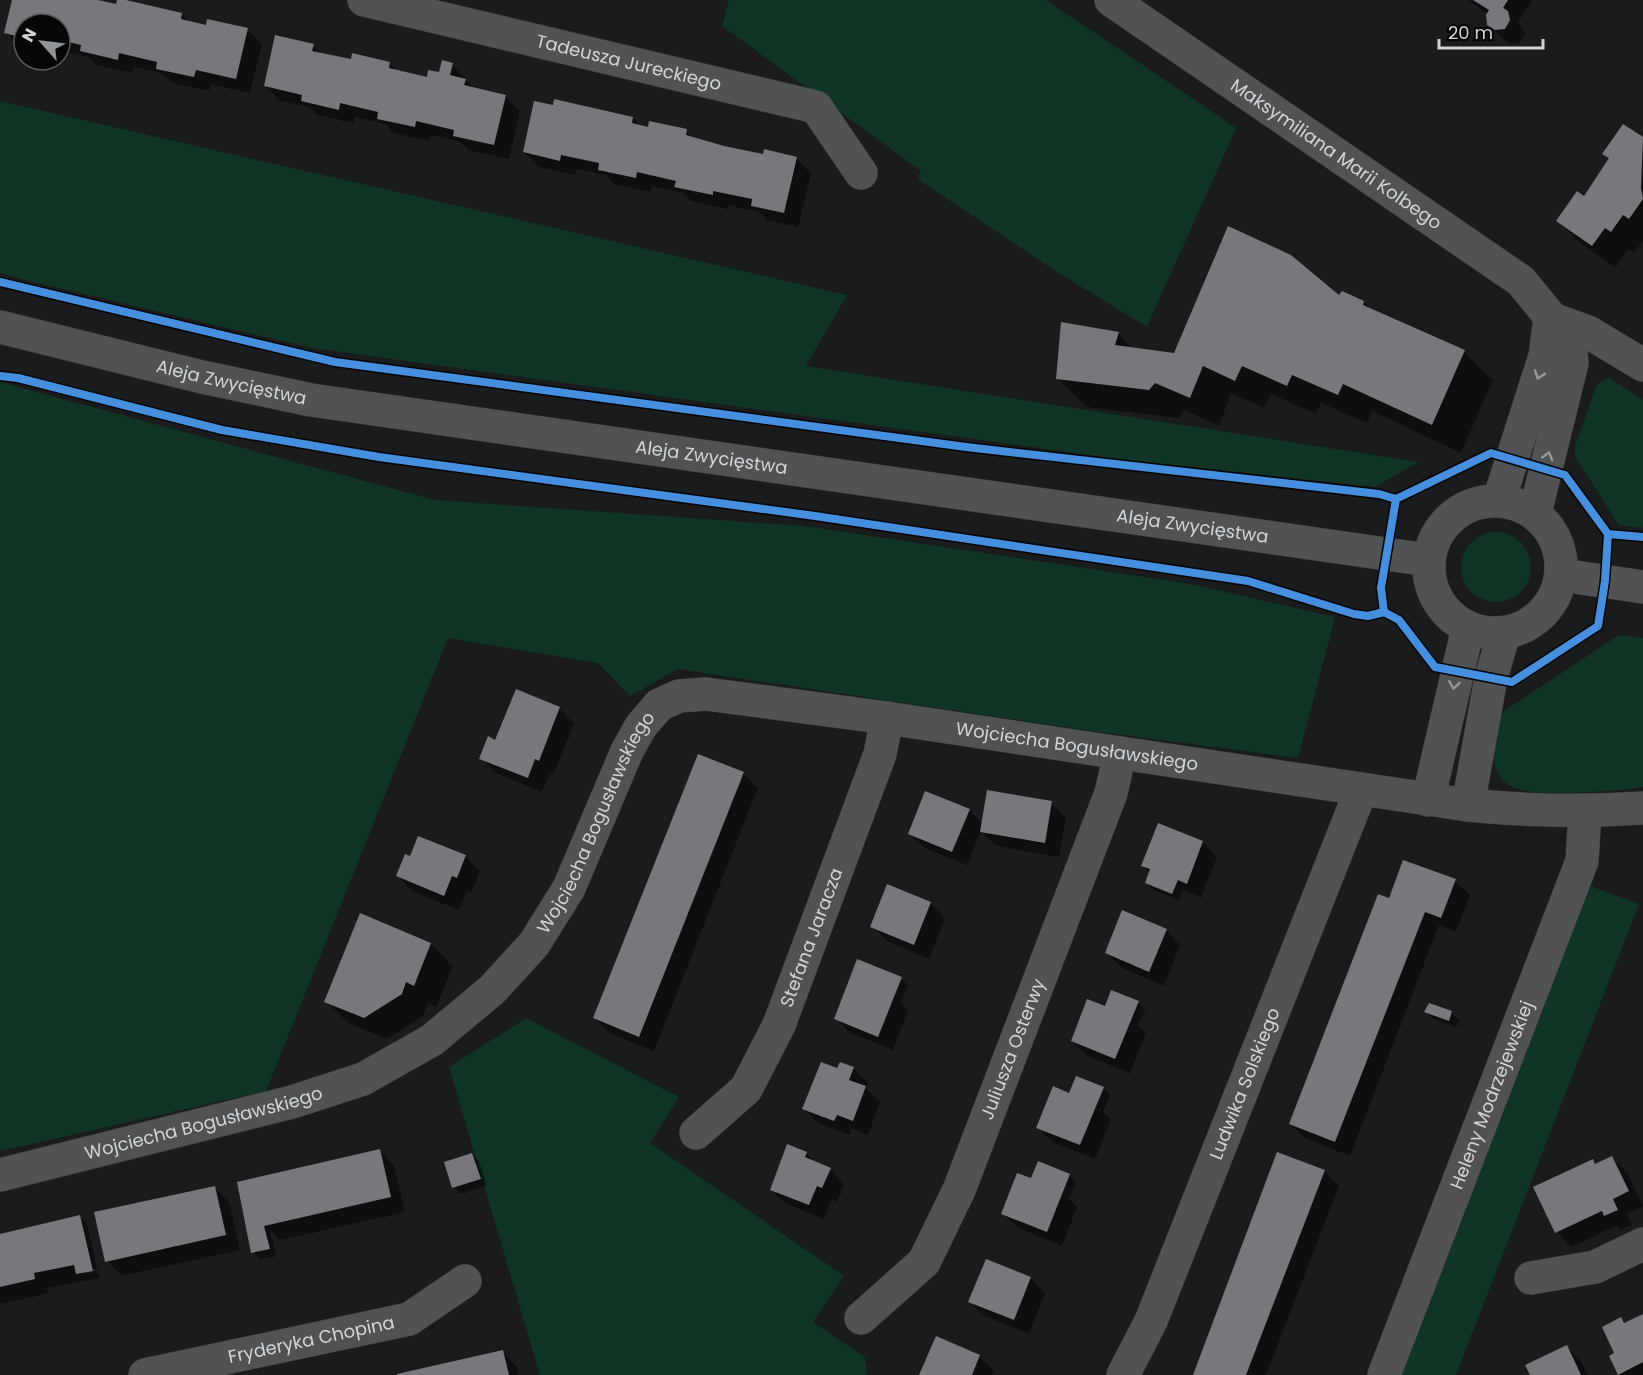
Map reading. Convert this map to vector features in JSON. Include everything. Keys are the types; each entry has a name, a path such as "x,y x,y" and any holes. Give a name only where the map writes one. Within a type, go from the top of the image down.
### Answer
{"street":[{"name":"Tadeusza Jureckiego","path":"364,0 423,6 816,106 861,173"},
{"name":"Maksymiliana Marii Kolbego","path":"1111,0 1521,281 1538,298 1550,318 1570,341 1572,363 1534,513"},
{"path":"1499,500 1545,356 1550,318 1588,332 1643,365"},
{"name":"Aleja Zwycięstwa","path":"0,327 202,377 311,400 1428,560"},
{"path":"1499,500 1518,504 1534,513 1548,527 1557,544 1561,575 1552,601 1539,616 1523,627 1504,633 1485,633 1468,628 1451,617 1437,601 1430,582 1428,560 1433,542 1443,524 1459,511 1478,502 1499,500"},
{"path":"1561,575 1643,586"},
{"path":"1428,800 1468,628"},
{"path":"1468,805 1491,678 1504,633"},
{"name":"Wojciecha Bogusławskiego","path":"0,1175 292,1102 363,1079 432,1040 493,989 534,944 569,888 627,751 641,726 659,705 679,696 706,694 887,718 1428,800 1528,812 1585,812 1643,808"},
{"name":"Stefana Jaracza","path":"696,1133 746,1089 779,1026 880,754 887,718"},
{"name":"Juliusza Osterwy","path":"861,1318 924,1262 959,1190 1111,793 1120,753"},
{"name":"Ludwika Solskiego","path":"1124,1375 1151,1322 1361,790"},
{"name":"Heleny Modrzejewskiej","path":"1384,1375 1582,861 1585,812"},
{"path":"1532,1278 1595,1267 1643,1244"},
{"name":"Fryderyka Chopina","path":"146,1375 409,1319 465,1281"}],"green space":[{"path":"729,0 1046,0 1236,128 1147,327 1059,273 918,179 921,171 722,26"},
{"path":"0,101 847,295 806,366 1418,462 1375,487 1119,459 312,348 29,281 0,273"},
{"path":"1609,378 1643,400 1643,528 1619,525 1575,457 1575,446 1597,384"},
{"path":"0,382 435,500 804,526 1191,584 1335,617 1298,758 1092,731 678,669 630,696 598,663 448,638 266,1091 0,1151"},
{"path":"1496,532 1509,535 1521,542 1528,554 1531,567 1528,580 1521,592 1509,599 1496,602 1483,599 1471,592 1464,580 1461,567 1464,554 1471,542 1483,535"},
{"path":"1619,635 1643,638 1643,787 1597,792 1546,793 1514,788 1504,781 1497,771 1494,758 1497,716"},
{"path":"1590,886 1639,904 1456,1375 1400,1375"},
{"path":"526,1018 679,1097 650,1143 844,1276 813,1322 865,1357 867,1375 540,1375 449,1067"}],"building":[{"path":"12,0 98,0 116,4 117,0 126,0 182,13 181,19 206,25 207,19 248,28 236,79 196,70 194,77 156,69 157,62 119,53 118,60 80,51 81,45 72,43 72,12 12,12 12,35 4,33"},
{"path":"1473,0 1508,0 1503,8 1508,11 1510,20 1505,29 1495,30 1487,25 1486,15 1489,10"},
{"path":"275,35 314,44 312,51 351,59 352,53 390,62 389,68 427,77 428,70 439,72 442,60 453,63 450,75 466,79 464,85 506,95 494,145 453,136 454,130 416,121 415,127 377,119 378,112 340,103 339,110 301,101 302,95 264,86"},
{"path":"554,99 633,117 632,123 648,127 649,121 687,129 686,135 724,146 763,154 764,149 797,157 784,213 751,206 752,199 713,191 713,195 674,187 676,181 637,172 636,178 598,170 599,163 561,155 560,161 523,152 534,101 553,105"},
{"path":"1623,124 1643,137 1641,188 1643,199 1629,219 1623,215 1611,232 1605,228 1592,246 1556,221 1577,191 1584,196 1609,158 1602,154"},
{"path":"1228,226 1291,255 1339,295 1342,291 1364,301 1363,305 1465,350 1432,425 1343,384 1338,395 1292,375 1287,386 1242,366 1235,381 1203,366 1190,398 1155,383 1149,390 1056,379 1061,322 1119,332 1115,345 1174,353"},
{"path":"516,689 560,707 539,761 535,759 528,778 479,759 488,736 495,740"},
{"path":"698,754 744,772 639,1037 593,1018"},
{"path":"987,790 1052,801 1045,843 980,832"},
{"path":"925,791 970,809 952,852 908,834"},
{"path":"1158,823 1203,841 1187,884 1178,880 1172,894 1145,883 1150,869 1141,866"},
{"path":"418,836 466,855 457,878 452,876 444,896 396,876 405,854 410,856"},
{"path":"1403,860 1456,879 1441,918 1425,912 1335,1142 1289,1124 1378,894 1389,898"},
{"path":"887,884 931,902 914,945 870,927"},
{"path":"1122,910 1167,929 1149,972 1105,953"},
{"path":"360,913 431,943 414,986 406,982 402,994 364,1018 324,1002"},
{"path":"857,959 902,977 878,1037 834,1019"},
{"path":"1111,990 1139,1001 1115,1059 1071,1041 1087,999 1105,1006"},
{"path":"1429,1003 1452,1011 1449,1021 1424,1012"},
{"path":"821,1062 837,1068 840,1062 854,1067 849,1080 866,1086 853,1121 837,1115 834,1121 802,1109"},
{"path":"1076,1076 1104,1087 1080,1145 1036,1128 1053,1086 1069,1093"},
{"path":"787,1144 807,1152 805,1157 831,1168 822,1188 817,1186 809,1205 770,1190"},
{"path":"380,1149 391,1197 264,1226 270,1249 251,1253 237,1182"},
{"path":"1277,1152 1325,1170 1246,1375 1193,1375"},
{"path":"472,1153 481,1179 452,1188 444,1162"},
{"path":"1612,1156 1629,1191 1613,1199 1618,1210 1604,1216 1602,1211 1555,1233 1533,1187 1593,1159 1595,1164"},
{"path":"1038,1161 1070,1174 1047,1232 1001,1214 1017,1173 1031,1178"},
{"path":"215,1186 226,1235 105,1262 94,1212"},
{"path":"80,1215 93,1271 76,1274 74,1265 34,1273 35,1279 0,1287 0,1234"},
{"path":"986,1259 1031,1277 1014,1320 968,1302"},
{"path":"1643,1314 1643,1362 1618,1375 1609,1356 1614,1353 1602,1327 1621,1317 1624,1323"},
{"path":"936,1336 980,1355 972,1375 919,1375"},
{"path":"1567,1345 1581,1375 1530,1375 1525,1365"},
{"path":"503,1350 509,1375 397,1375 397,1374"}],"cycle path":[{"path":"0,282 335,362 966,447 1379,494 1396,499 1491,453 1565,475 1608,534 1643,537"},
{"path":"0,376 18,378 222,430 379,457 815,516 1248,581 1354,614 1368,616 1384,612 1399,620 1435,667 1512,682 1598,626 1605,581 1608,534"},
{"path":"1384,612 1381,588 1396,499"}]}
